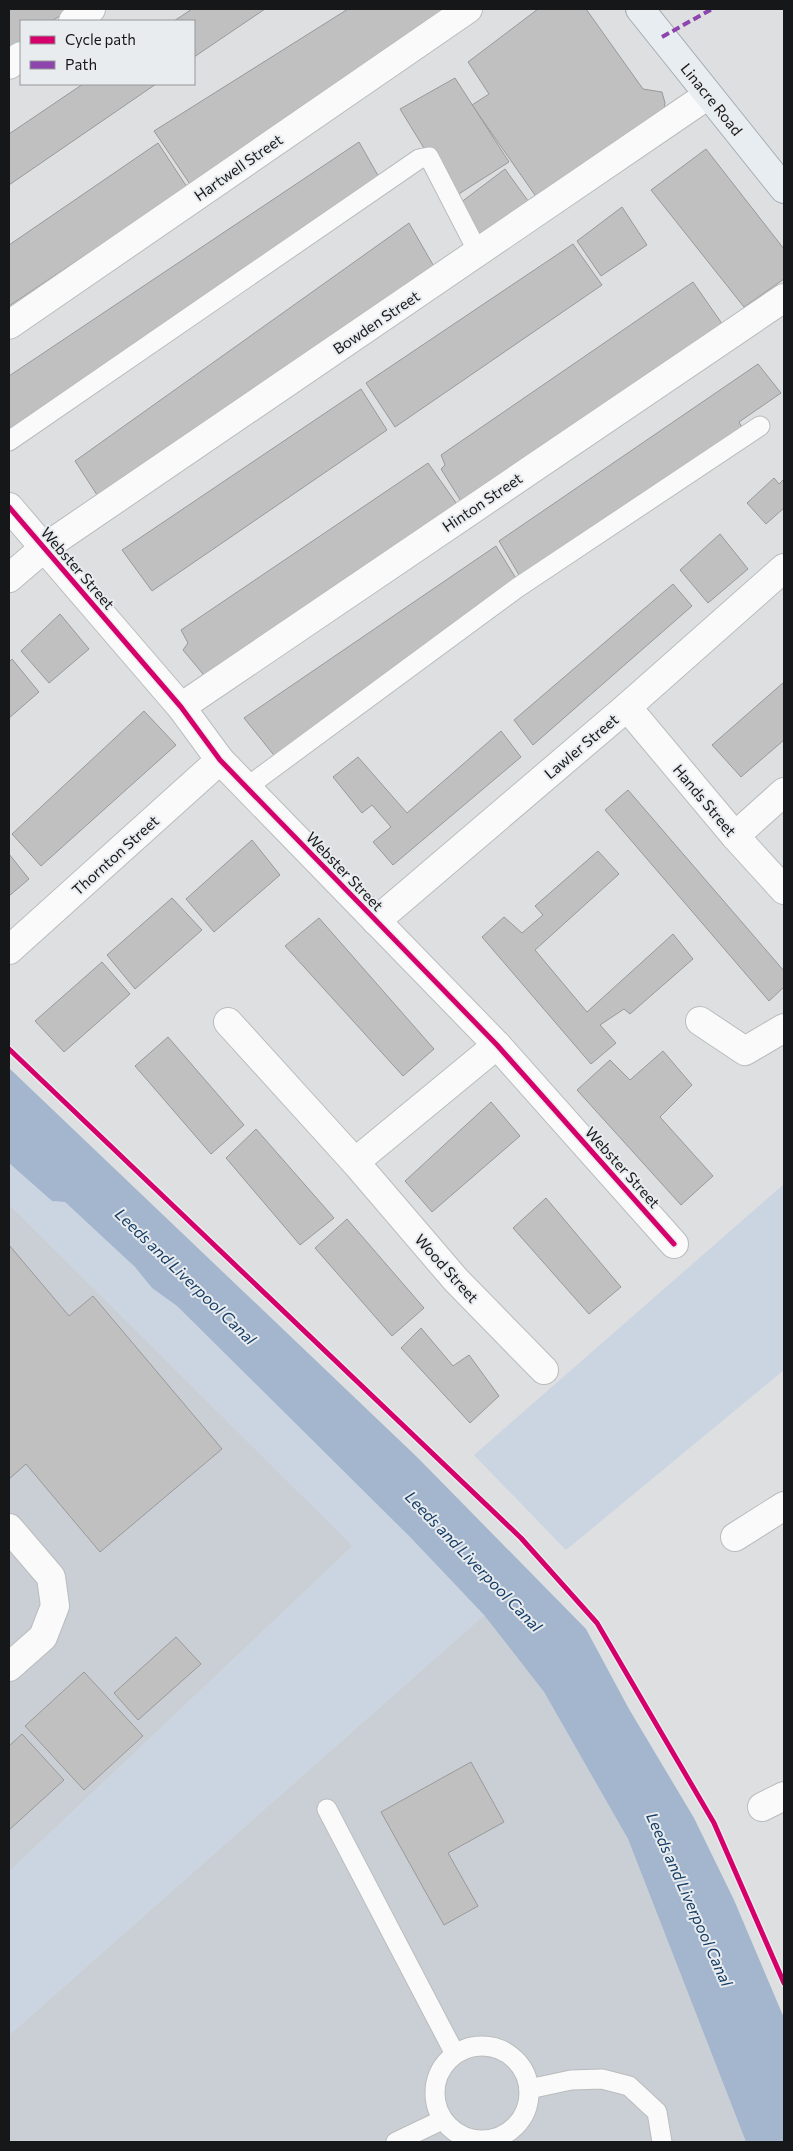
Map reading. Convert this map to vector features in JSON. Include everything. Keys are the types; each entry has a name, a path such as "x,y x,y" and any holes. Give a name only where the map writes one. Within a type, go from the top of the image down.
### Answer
{"main road":[{"name":"Linacre Road","path":"640,9 784,189"}],"street":[{"path":"74,20 91,9"},
{"name":"Hartwell Street","path":"9,325 468,9"},
{"path":"9,65 20,57"},
{"name":"Bowden Street","path":"9,578 44,548 708,95"},
{"name":"Hinton Street","path":"181,707 784,298"},
{"name":"Webster Street","path":"9,507 181,707 220,760 497,1045 674,1244"},
{"name":"Lawler Street","path":"376,921 627,707 784,568"},
{"name":"Hands Street","path":"627,707 734,836 784,890"},
{"name":"Thornton Street","path":"9,950 220,760"},
{"path":"734,836 784,792"},
{"path":"700,1021 745,1051 784,1028"},
{"name":"Wood Street","path":"228,1022 354,1162 456,1280 544,1370"},
{"path":"354,1162 497,1045"},
{"path":"735,1537 784,1506"},
{"path":"9,1528 51,1577 55,1606 43,1636 9,1667"}],"lane":[{"path":"9,442 419,159 429,157 478,252"},
{"path":"246,787 517,588 760,426"},
{"path":"327,1809 455,2054"},
{"path":"478,2045 502,2050 521,2066 529,2089 524,2114 508,2133 485,2141 461,2136 442,2120 434,2096 438,2072 455,2054 478,2045"},
{"path":"529,2089 571,2080 602,2080 629,2086 657,2112 662,2142"},
{"path":"396,2142 442,2120"}],"path":[{"path":"9,1049 521,1538 597,1623 714,1823 784,1983"}],"shaded area":[{"path":"9,1163 52,1201 65,1202 135,1267 152,1288 177,1306 410,1537 484,1615 9,2035 9,1872 353,1546 9,1204"},
{"path":"784,1184 784,1370 566,1550 474,1455"},
{"path":"9,1204 353,1546 9,1872"},
{"path":"484,1615 544,1692 628,1839 746,2142 9,2142 9,2035"}],"water":[{"name":"Leeds and Liverpool Canal","path":"9,1068 418,1458 586,1629 629,1709 694,1818 734,1900 784,2018 784,2142 746,2142 628,1839 544,1692 484,1615 410,1537 177,1306 152,1288 135,1267 65,1202 52,1201 9,1163"}],"building":[{"path":"9,9 70,9 54,20 20,20 20,43 9,50"},
{"path":"192,9 265,9 195,56 195,20 176,20"},
{"path":"348,9 447,9 190,184 154,131"},
{"path":"538,9 586,9 643,89 662,92 665,103 663,114 537,198 472,105 489,94 468,62"},
{"path":"455,78 509,162 454,197 400,109"},
{"path":"82,85 155,85 9,185 9,134"},
{"path":"359,142 380,179 9,435 9,376"},
{"path":"158,143 187,187 9,306 9,245"},
{"path":"706,149 784,249 784,279 744,307 651,190"},
{"path":"505,169 531,205 476,241 460,203"},
{"path":"622,207 647,245 601,276 577,241"},
{"path":"409,223 436,270 99,498 75,461"},
{"path":"573,244 602,285 395,427 366,383"},
{"path":"693,282 723,325 464,506 441,469 445,465 441,455"},
{"path":"758,364 781,393 739,422 744,431 522,580 499,541"},
{"path":"361,389 387,430 152,591 122,550"},
{"path":"428,463 459,507 208,680 183,650 188,643 181,630"},
{"path":"774,478 779,484 784,479 784,508 766,524 747,503"},
{"path":"720,534 748,569 708,603 680,570"},
{"path":"496,546 517,580 277,759 244,718"},
{"path":"673,584 692,606 533,745 514,720"},
{"path":"60,614 89,649 49,683 21,651"},
{"path":"12,659 39,692 9,718 9,662"},
{"path":"784,682 784,740 741,777 712,745"},
{"path":"144,711 176,745 41,866 12,834"},
{"path":"501,731 521,757 393,865 373,842 391,827 372,805 362,813 333,777 358,757 407,813"},
{"path":"628,790 784,971 784,987 769,1001 605,810"},
{"path":"252,840 280,875 214,932 186,899"},
{"path":"598,851 619,874 535,950 587,1012 673,934 693,959 630,1014 624,1009 600,1025 616,1043 591,1064 482,937 504,917 522,933 543,915 535,906"},
{"path":"9,854 29,879 9,896"},
{"path":"172,898 202,930 135,989 107,955"},
{"path":"319,918 434,1049 403,1076 285,946"},
{"path":"102,962 130,994 64,1052 35,1021"},
{"path":"168,1037 244,1125 211,1154 135,1066"},
{"path":"663,1051 692,1085 660,1117 713,1176 681,1205 577,1090 610,1060 630,1080"},
{"path":"491,1102 520,1136 432,1212 405,1181"},
{"path":"256,1129 334,1218 300,1245 226,1158"},
{"path":"546,1198 621,1287 589,1314 513,1228"},
{"path":"347,1219 424,1308 392,1336 315,1248"},
{"path":"9,1245 69,1316 93,1296 222,1449 100,1552 26,1464 9,1479"},
{"path":"421,1328 453,1366 469,1355 499,1396 470,1423 401,1348"},
{"path":"176,1637 201,1664 138,1720 114,1693"},
{"path":"84,1672 143,1736 84,1790 25,1726"},
{"path":"22,1734 64,1780 9,1830 9,1746"},
{"path":"471,1762 504,1822 448,1853 478,1906 444,1925 381,1812"}],"marked path":[{"path":"662,37 712,9"}],"cycle path":[{"path":"9,507 181,707 220,760 497,1045 674,1244"},
{"path":"9,1049 521,1538 597,1623 714,1823 784,1983"}]}
